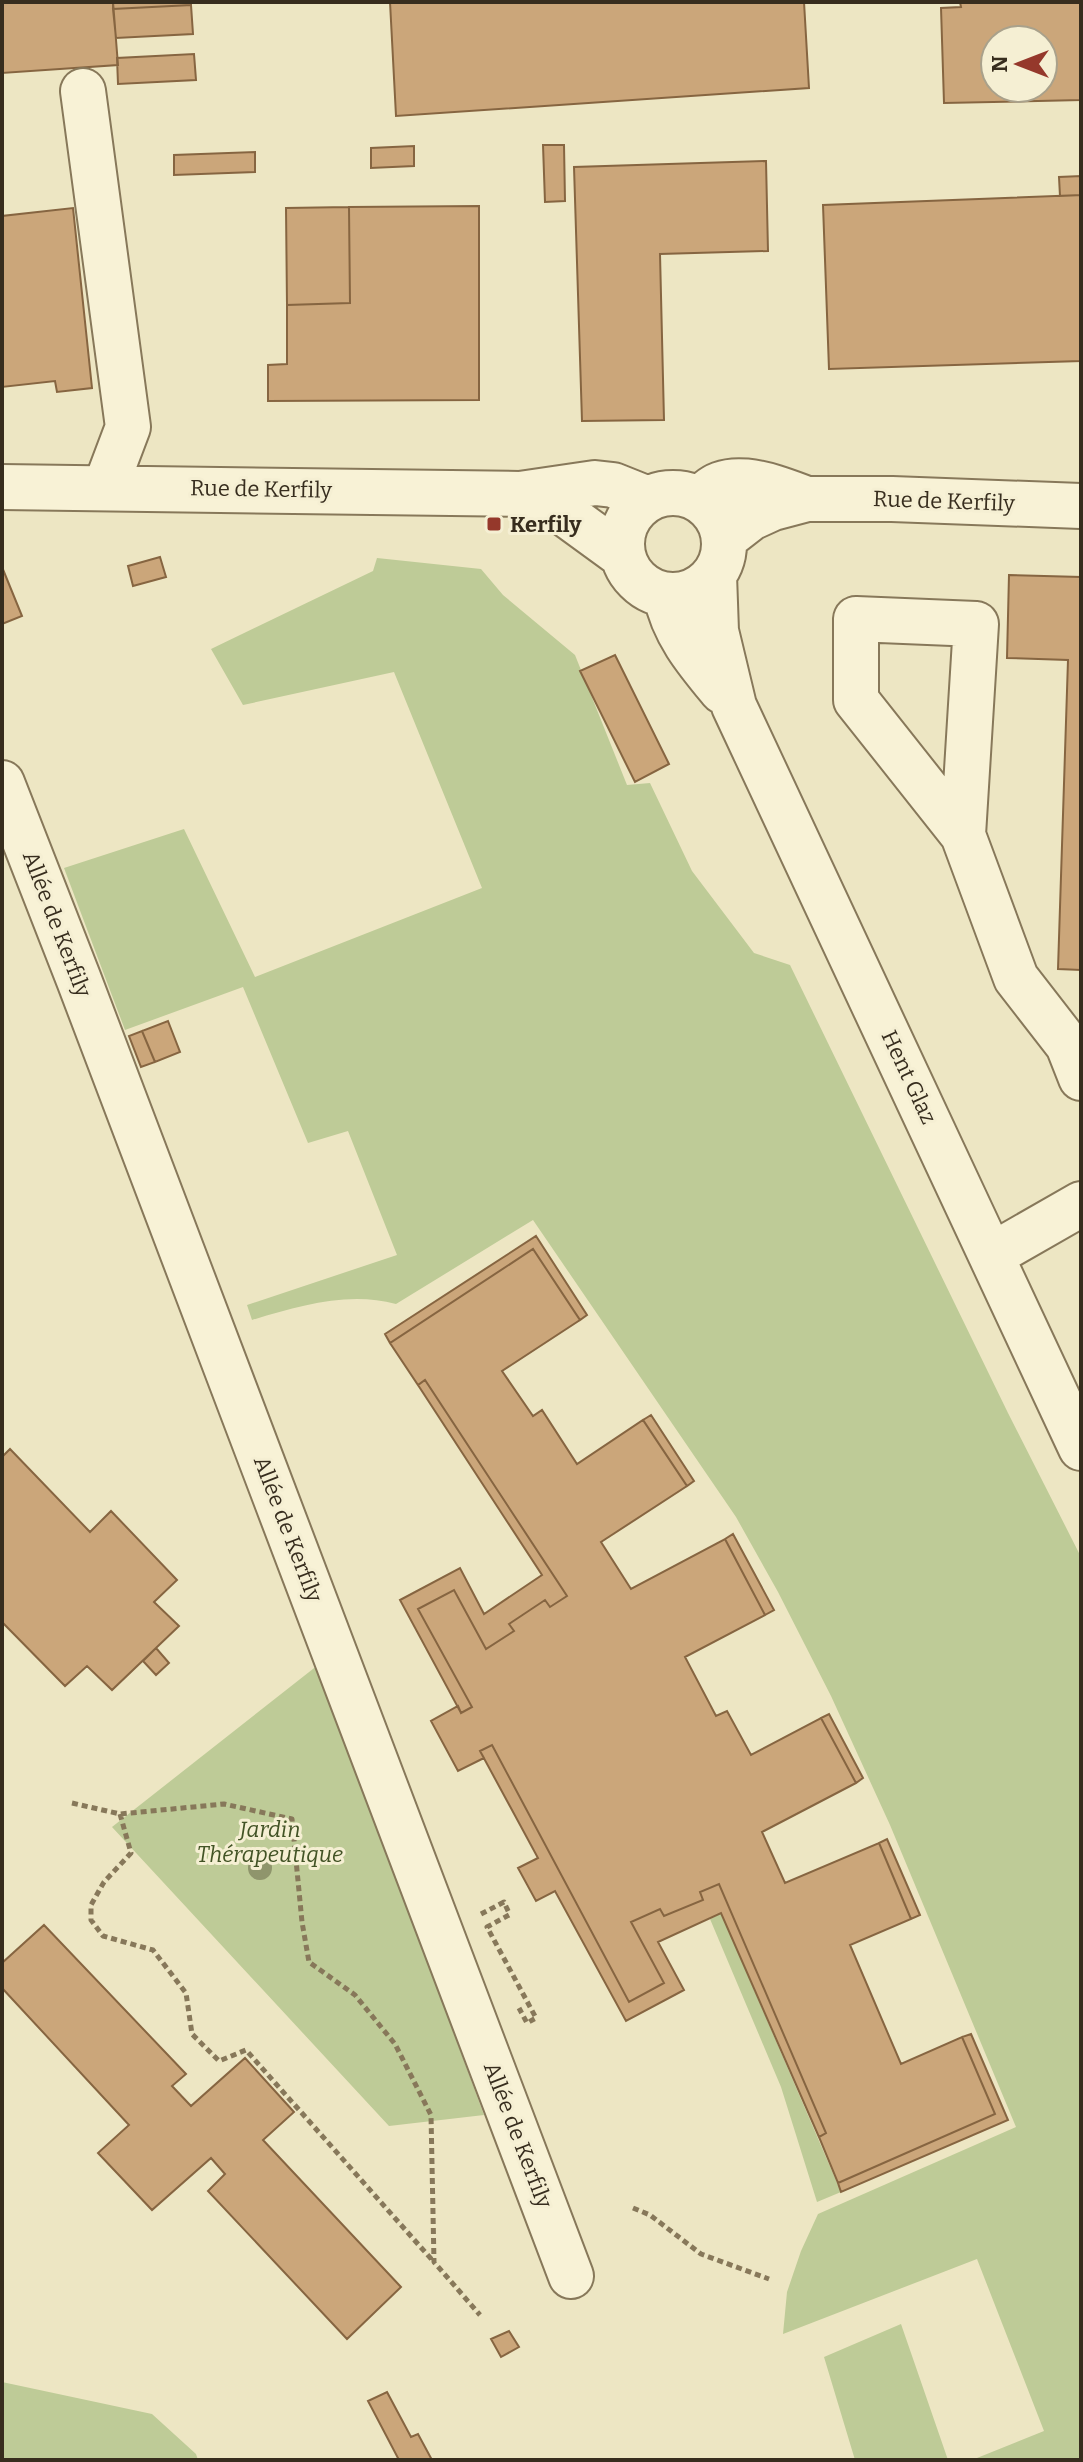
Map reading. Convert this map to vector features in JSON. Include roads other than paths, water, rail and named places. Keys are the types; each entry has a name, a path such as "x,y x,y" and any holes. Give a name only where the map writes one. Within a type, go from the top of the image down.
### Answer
{"street":[{"path":"83,91 128,427 105,488"},
{"name":"Rue de Kerfily","path":"701,501 706,492 721,484 741,481 768,485 807,499"},
{"name":"Rue de Kerfily","path":"2,487 520,494 595,483 613,485 648,499"},
{"path":"675,493 701,501 712,511 720,525 719,557 701,586 684,594 666,595 638,582 623,556 622,539 626,523 635,509 648,499 675,493"},
{"name":"Rue de Kerfily","path":"520,494 564,513 623,556"},
{"name":"Rue de Kerfily","path":"719,557 751,518 773,508 807,499 1081,506"},
{"name":"Hent Glaz","path":"719,557 716,631 734,706 1081,1448"},
{"name":"Hent Glaz","path":"666,595 676,628 734,706"},
{"path":"963,835 976,624 856,619 856,700 963,835 1016,978 1068,1045 1081,1078"},
{"name":"Allée de Kerfily","path":"2,783 571,2276"},
{"path":"992,1255 1081,1204"}],"place":[{"name":"Kerfily","path":"494,524"}],"park label":[{"name":"Jardin Thérapeutique","path":"270,1842"}]}
